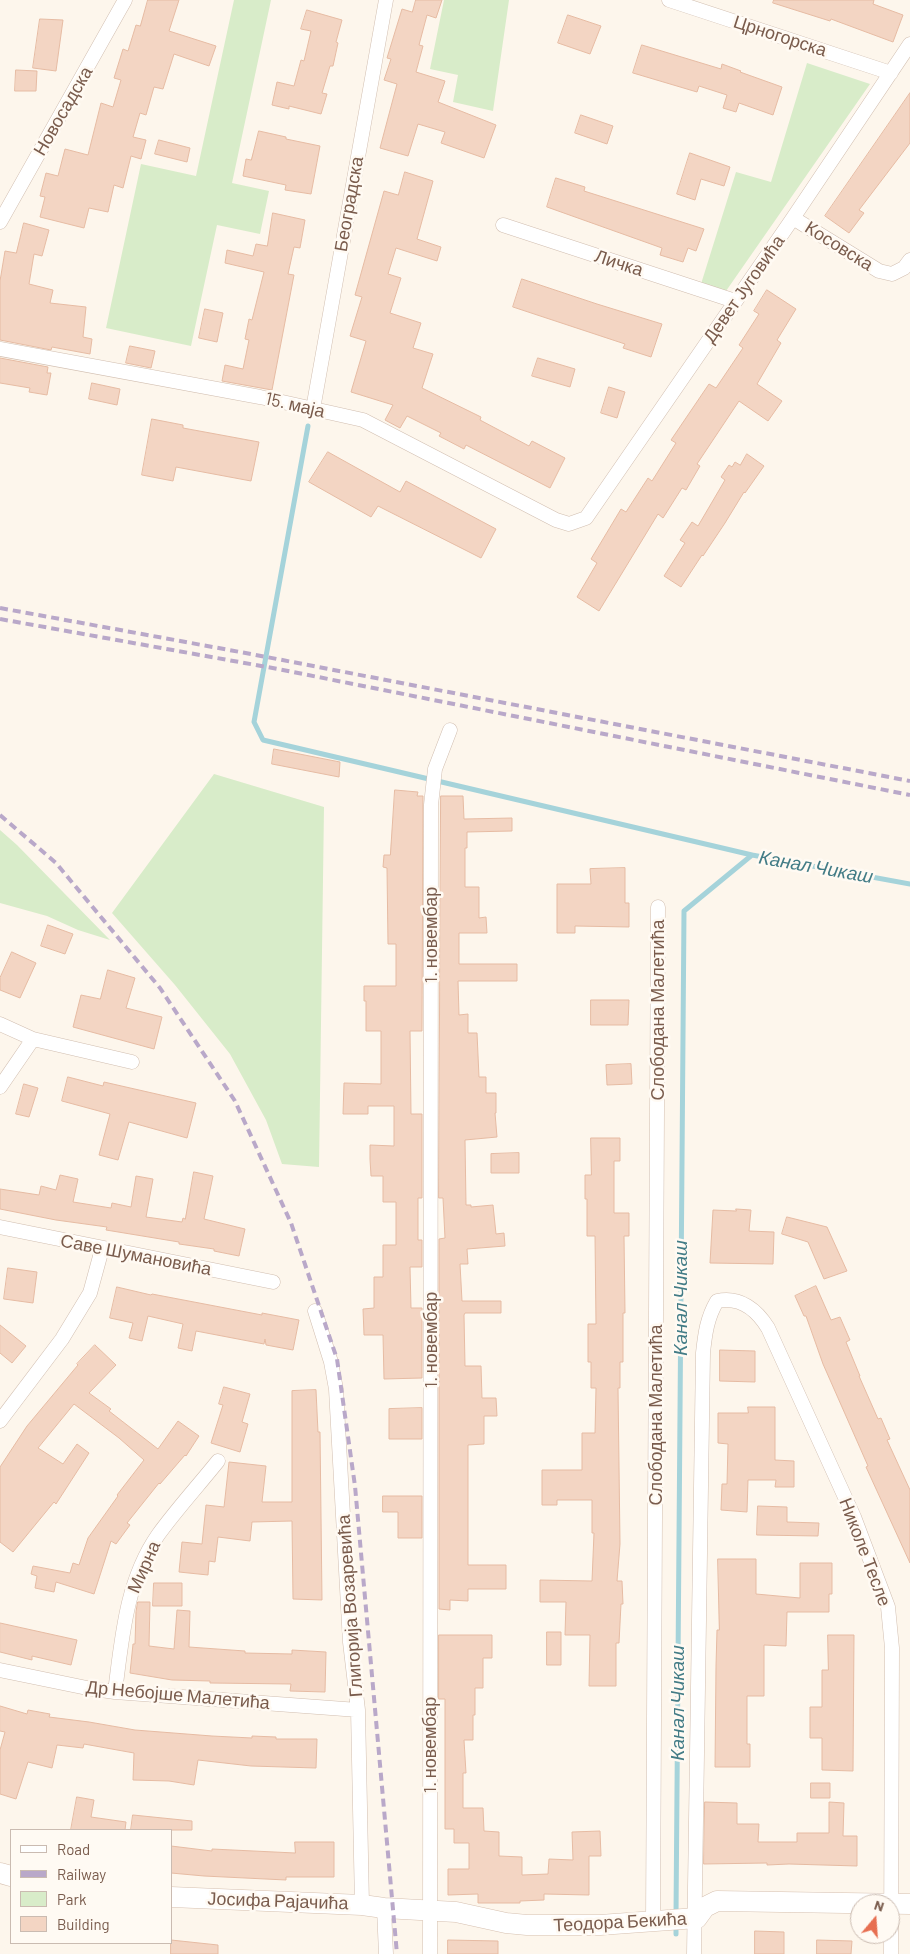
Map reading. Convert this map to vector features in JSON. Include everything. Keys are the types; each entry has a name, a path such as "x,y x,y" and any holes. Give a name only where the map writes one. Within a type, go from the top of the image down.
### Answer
{"street":[{"name":"Новосадска","path":"0,222 126,0"},
{"name":"Београдска","path":"313,409 386,0"},
{"name":"Црногорска","path":"669,0 891,73"},
{"name":"Девет Југовића","path":"569,524 586,518 793,218 910,44"},
{"name":"Косовска","path":"793,218 879,271 892,274 904,268 910,260"},
{"name":"Личка","path":"504,225 735,302"},
{"name":"15. маја","path":"0,349 260,396 363,420 556,520 569,524"},
{"name":"1. новембар","path":"430,1954 431,805 435,769 450,730"},
{"name":"Слободана Малетића","path":"656,1922 658,907"},
{"path":"0,1025 33,1039 132,1062"},
{"path":"0,1087 33,1039"},
{"name":"Саве Шумановића","path":"0,1228 273,1282"},
{"path":"0,1421 62,1339 90,1292 102,1249"},
{"name":"Николе Тесле","path":"691,1919 703,1354 706,1324 717,1301 726,1299 748,1306 760,1316 768,1328 854,1517 888,1607 892,1648 901,1903 891,1954"},
{"name":"Глигорија Возаревића","path":"315,1311 332,1362 336,1389 350,1642 358,1710 362,1905"},
{"name":"Мирна","path":"115,1692 127,1608 138,1573 157,1536 218,1462"},
{"name":"Др Небојше Малетића","path":"0,1670 115,1692 358,1710"},
{"name":"Јосифа Рајачића","path":"172,1897 362,1905 384,1908"},
{"name":"Теодора Бекића","path":"384,1908 456,1912 527,1926 656,1922 691,1919 699,1917 706,1907 716,1901 901,1903"},
{"path":"384,1908 386,1954"},
{"path":"691,1919 694,1954"}],"green space":[{"path":"234,0 271,0 232,183 269,191 260,234 217,225 191,346 106,328 141,164 196,176"},
{"path":"444,0 509,0 493,111 453,102 458,75 430,69"},
{"path":"807,63 870,84 726,291 701,284 736,172 771,182"},
{"path":"214,774 324,807 319,1167 282,1164 266,1120 230,1054 175,985 112,913"},
{"path":"0,830 110,940 78,930 47,916 0,903"}],"building":[{"path":"148,0 179,0 169,31 216,46 209,66 174,54 163,89 154,87 146,115 140,113 133,137 146,140 141,159 131,156 123,188 114,185 108,212 89,208 84,228 40,217 45,197 40,196 46,173 58,176 65,149 88,155 101,103 113,107 121,80 114,78 123,49 128,51 136,25 140,26"},
{"path":"416,0 442,0 436,18 427,15 419,45 423,46 416,72 445,81 438,102 496,125 484,158 441,143 445,132 418,124 408,156 380,148 397,84 384,80 391,59 387,58 402,9 412,12"},
{"path":"774,0 874,0 873,4 903,15 893,42 831,19 830,21 773,3"},
{"path":"307,10 342,20 336,42 338,43 333,66 330,66 322,93 327,94 321,114 289,106 289,109 272,105 277,82 294,86 301,60 304,61 311,31 301,29"},
{"path":"568,15 601,26 590,54 558,43"},
{"path":"40,19 63,20 56,71 33,68"},
{"path":"642,45 721,69 722,64 782,87 773,115 739,103 736,112 723,108 727,95 699,86 697,92 633,73"},
{"path":"16,70 37,71 36,91 15,91"},
{"path":"910,93 910,143 859,210 864,213 849,233 825,216"},
{"path":"581,115 613,126 607,144 575,133"},
{"path":"259,131 320,146 311,194 285,190 286,185 243,176 246,159 251,160"},
{"path":"159,140 190,148 187,162 155,154"},
{"path":"690,153 730,167 724,186 701,179 695,200 677,194"},
{"path":"405,172 433,181 417,239 441,247 437,261 396,248 388,274 401,278 390,313 421,323 413,348 433,354 422,388 481,417 480,420 529,446 532,441 565,458 550,488 466,445 464,449 439,436 441,433 407,416 400,428 385,420 393,405 351,392 366,341 350,336 362,297 355,295 384,191 398,195"},
{"path":"556,178 585,187 584,191 704,229 696,251 688,248 683,262 660,255 662,248 547,207"},
{"path":"273,213 305,220 300,248 294,247 288,274 294,275 272,390 222,381 225,365 243,369 249,340 245,339 249,319 252,320 264,272 225,263 227,250 253,256 256,244 267,246"},
{"path":"24,223 49,230 42,256 34,254 29,284 53,290 50,303 86,307 83,337 92,339 90,354 52,347 51,350 0,340 0,281 5,251 16,253"},
{"path":"522,279 662,324 651,357 623,348 625,344 513,307"},
{"path":"767,290 796,309 777,340 781,343 757,384 782,401 768,421 739,401 697,464 700,466 686,490 682,488 663,518 658,514 599,611 577,597 597,563 591,559 621,509 626,512 648,478 652,481 676,443 671,440 709,384 716,388 743,348 739,345 759,314 754,311"},
{"path":"205,309 223,313 217,342 199,338"},
{"path":"130,346 155,351 151,368 126,363"},
{"path":"0,358 48,367 47,373 51,373 47,395 29,392 30,388 0,383"},
{"path":"538,358 575,369 570,387 532,376"},
{"path":"92,383 120,389 117,405 89,399"},
{"path":"609,387 625,392 617,418 601,413"},
{"path":"152,419 183,425 183,428 259,442 251,481 176,467 173,481 142,475"},
{"path":"328,452 400,492 406,481 496,529 481,558 378,506 371,517 309,482"},
{"path":"747,454 764,466 744,492 681,587 664,576 685,543 680,540 692,522 698,526 725,480 721,477 729,465 732,467 735,462 740,465"},
{"path":"274,749 340,762 339,777 272,764"},
{"path":"395,790 418,792 417,796 423,796 422,1031 410,1031 411,1114 422,1114 422,1198 418,1198 418,1240 422,1240 422,1267 410,1267 411,1308 422,1308 422,1378 384,1379 383,1335 364,1335 363,1309 374,1308 374,1277 383,1277 383,1245 396,1245 396,1202 383,1202 383,1176 371,1176 370,1159 370,1145 394,1146 394,1106 368,1106 368,1114 343,1114 344,1083 381,1084 381,1031 366,1031 364,986 396,986 396,944 388,944 387,868 383,867 384,855 390,855"},
{"path":"441,796 463,796 464,819 512,818 512,831 467,832 465,887 479,887 479,918 486,917 487,933 459,933 459,964 517,964 517,981 458,981 459,1015 468,1014 468,1033 477,1033 479,1077 486,1077 486,1093 496,1093 497,1137 465,1140 466,1205 471,1205 471,1207 493,1205 496,1234 504,1233 505,1246 467,1249 468,1264 460,1264 462,1301 501,1301 501,1313 465,1313 464,1315 465,1366 481,1366 482,1398 496,1398 497,1416 484,1416 484,1444 468,1445 468,1565 506,1565 506,1589 468,1589 468,1601 450,1600 450,1610 439,1609 439,1239 445,1238 443,1198 439,1198"},
{"path":"625,868 625,903 629,903 629,927 575,926 575,933 557,933 557,884 591,884 590,869"},
{"path":"48,925 73,934 65,954 41,946"},
{"path":"12,952 36,963 20,998 0,990 0,978"},
{"path":"108,970 135,978 126,1008 162,1017 154,1049 73,1027 81,995 100,999"},
{"path":"591,1000 629,1000 628,1025 591,1025"},
{"path":"631,1064 632,1084 607,1085 606,1065"},
{"path":"68,1077 103,1086 104,1082 196,1103 187,1138 129,1122 118,1160 99,1155 110,1114 62,1101"},
{"path":"24,1084 38,1088 29,1117 16,1114"},
{"path":"591,1138 620,1138 620,1161 614,1161 614,1213 629,1213 629,1236 624,1236 625,1313 623,1313 623,1362 620,1362 620,1388 618,1388 620,1544 617,1581 622,1581 623,1604 621,1604 619,1643 616,1643 616,1686 589,1686 590,1635 565,1635 566,1602 540,1602 540,1580 592,1581 594,1533 592,1533 592,1500 557,1500 557,1505 542,1505 542,1470 582,1470 582,1433 595,1433 596,1388 591,1388 591,1362 588,1362 588,1324 596,1324 595,1236 587,1236 587,1199 585,1199 585,1175 591,1175"},
{"path":"519,1153 519,1173 491,1173 491,1154"},
{"path":"194,1172 213,1176 204,1219 245,1229 239,1256 214,1251 214,1249 179,1244 179,1242 106,1230 107,1227 56,1220 0,1209 0,1189 39,1195 41,1186 56,1190 60,1175 78,1179 73,1202 111,1208 112,1203 131,1207 136,1176 153,1179 146,1217 182,1222 183,1218 185,1219"},
{"path":"736,1209 751,1210 749,1231 774,1232 773,1264 710,1263 713,1210 736,1211"},
{"path":"787,1217 827,1227 847,1271 824,1279 808,1242 782,1234"},
{"path":"8,1268 37,1272 33,1303 4,1299"},
{"path":"816,1286 831,1320 840,1317 850,1340 846,1342 859,1376 878,1419 881,1418 890,1439 887,1440 910,1490 910,1563 866,1467 868,1466 823,1364 806,1316 804,1316 795,1296"},
{"path":"117,1287 151,1295 299,1320 293,1350 266,1345 265,1339 264,1344 196,1331 192,1351 178,1348 183,1324 148,1316 142,1341 129,1338 133,1323 110,1318"},
{"path":"0,1325 26,1346 12,1363 0,1353"},
{"path":"95,1345 116,1365 89,1393 111,1409 109,1411 158,1449 178,1421 199,1436 186,1456 159,1483 127,1523 130,1525 116,1544 111,1541 94,1594 56,1582 54,1592 35,1588 37,1576 31,1574 33,1566 70,1573 73,1563 79,1565 88,1538 117,1495 144,1460 119,1438 74,1404 38,1448 63,1464 77,1444 89,1453 56,1504 54,1502 13,1552 0,1542 0,1467 27,1426 77,1364"},
{"path":"720,1350 755,1351 755,1382 720,1381"},
{"path":"224,1387 250,1394 242,1422 248,1424 240,1452 211,1443 223,1405 219,1404"},
{"path":"316,1390 318,1432 320,1432 322,1600 293,1599 292,1521 252,1522 250,1541 218,1537 215,1562 209,1561 208,1575 179,1572 182,1542 202,1544 206,1505 224,1507 229,1462 266,1466 262,1502 292,1502 292,1391"},
{"path":"748,1407 775,1407 775,1460 794,1461 794,1487 775,1487 776,1480 748,1480 747,1512 721,1510 722,1484 727,1484 728,1444 718,1443 718,1413 748,1413"},
{"path":"422,1408 422,1439 389,1439 389,1409"},
{"path":"383,1496 422,1496 422,1538 398,1538 398,1512 383,1512"},
{"path":"758,1506 787,1507 787,1522 819,1523 818,1536 757,1535"},
{"path":"718,1559 756,1559 756,1594 800,1598 800,1563 832,1563 832,1594 829,1594 829,1612 787,1612 786,1646 764,1645 764,1696 747,1696 747,1744 750,1744 750,1767 715,1767 717,1630 719,1630"},
{"path":"154,1583 182,1583 182,1606 153,1606"},
{"path":"138,1602 150,1602 149,1646 174,1649 177,1610 190,1611 189,1647 245,1651 245,1653 292,1654 292,1650 326,1652 325,1692 290,1691 291,1684 210,1683 210,1681 172,1680 130,1673 133,1644 135,1644"},
{"path":"0,1623 77,1640 71,1665 32,1656 32,1660 0,1652"},
{"path":"547,1632 561,1632 561,1665 547,1665"},
{"path":"439,1635 492,1635 492,1658 483,1658 483,1688 475,1688 473,1740 464,1740 466,1773 463,1773 463,1808 483,1808 484,1831 499,1832 499,1856 522,1857 522,1875 548,1874 549,1859 573,1860 572,1832 600,1831 601,1856 589,1856 589,1895 544,1894 544,1900 520,1901 520,1903 478,1903 478,1894 448,1895 448,1869 469,1869 469,1843 454,1843 454,1829 445,1829 445,1699 439,1699"},
{"path":"828,1635 854,1635 853,1771 822,1770 822,1738 810,1738 810,1707 822,1707 822,1670 828,1670"},
{"path":"0,1706 27,1714 28,1710 50,1714 49,1717 135,1730 252,1738 252,1736 276,1737 276,1739 317,1739 316,1768 251,1766 198,1760 194,1785 169,1781 133,1780 134,1753 84,1744 83,1748 57,1745 52,1768 28,1762 16,1799 0,1794 0,1750 5,1732 0,1731"},
{"path":"811,1783 830,1783 830,1798 811,1798"},
{"path":"77,1797 94,1800 91,1817 126,1822 125,1829 71,1829"},
{"path":"705,1802 737,1803 737,1824 759,1824 758,1842 797,1842 797,1833 829,1833 829,1802 844,1803 843,1836 857,1836 857,1866 767,1865 767,1863 704,1864"},
{"path":"133,1815 192,1821 192,1830 131,1829"},
{"path":"295,1842 334,1842 334,1877 286,1877 286,1880 172,1873 172,1846 212,1851 212,1849 295,1853"},
{"path":"755,1931 784,1932 784,1954 755,1954"},
{"path":"172,1940 218,1945 218,1954 171,1954"},
{"path":"448,1940 498,1941 498,1954 448,1954"},
{"path":"817,1940 850,1941 850,1944 852,1944 851,1954 817,1954"}],"waterway":[{"path":"308,426 254,722 263,740 752,855"},
{"name":"Канал Чикаш","path":"676,1914 684,911 752,855 910,884"},
{"name":"Канал Чикаш","path":"676,1923 676,1934"}],"railway":[{"path":"0,608 251,654 910,781"},
{"path":"0,619 278,669 910,795"},
{"path":"0,815 56,863 160,988 235,1101 291,1223 337,1359 355,1486 397,1954"}]}
